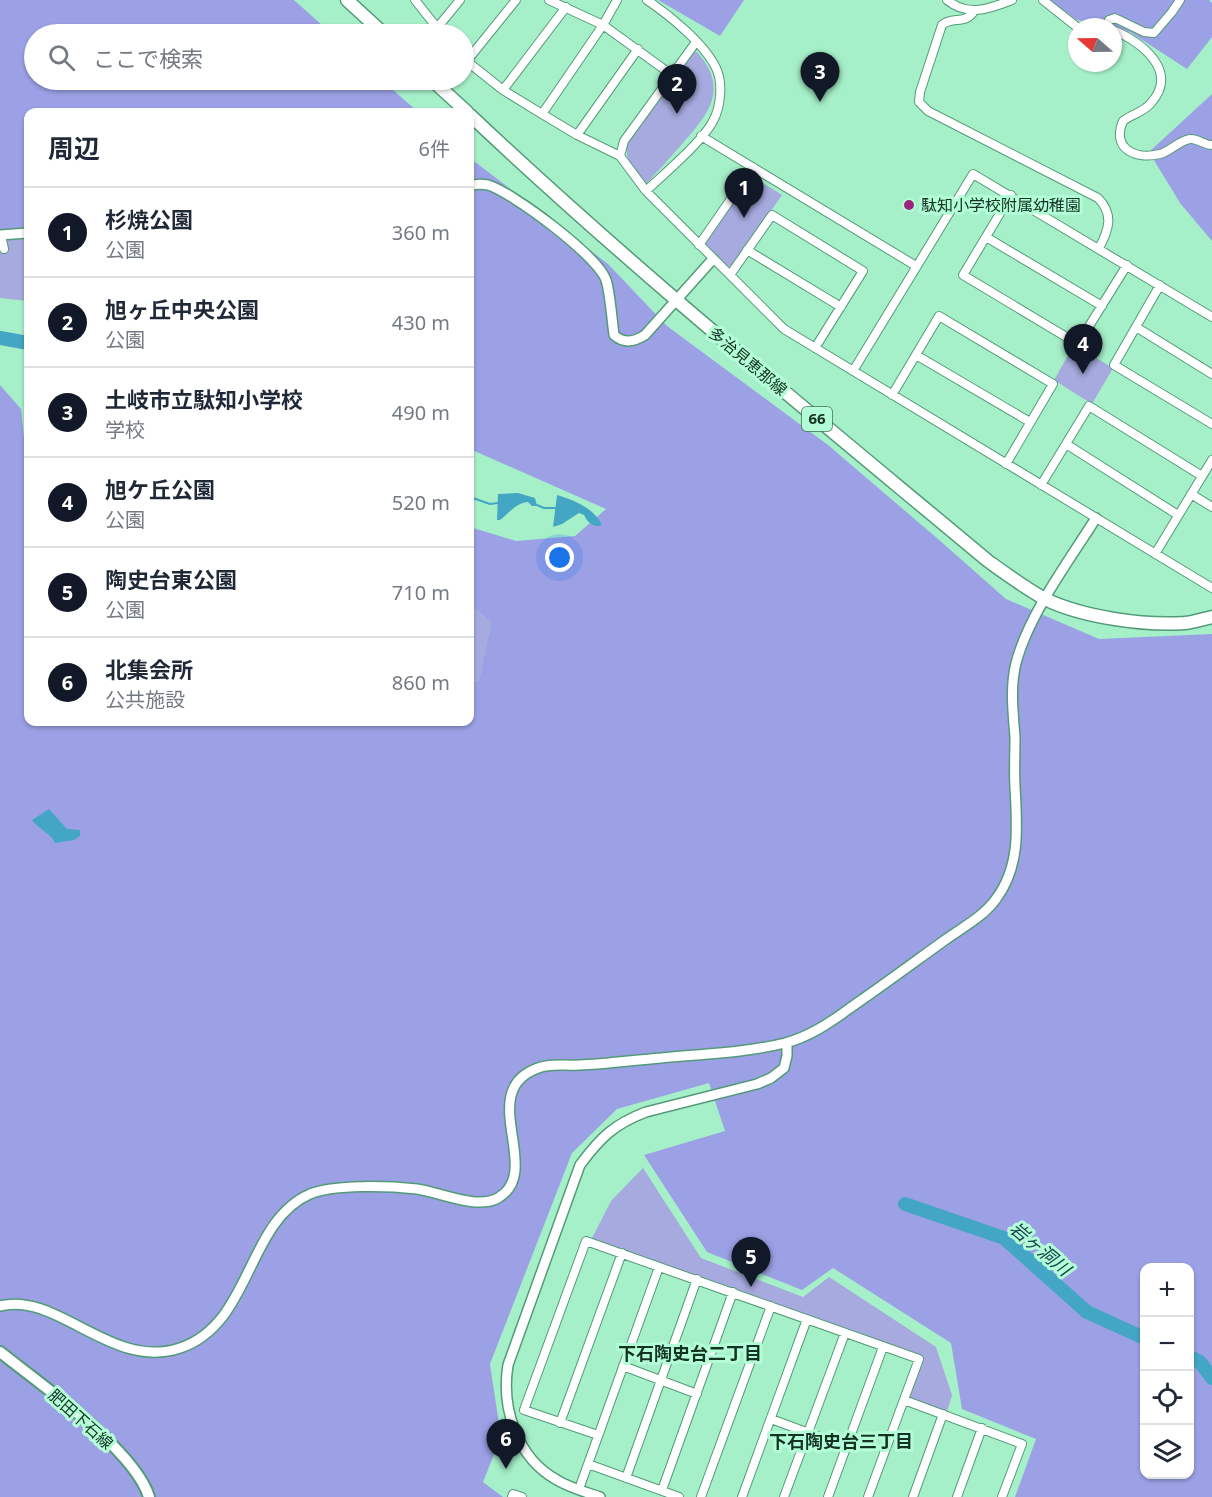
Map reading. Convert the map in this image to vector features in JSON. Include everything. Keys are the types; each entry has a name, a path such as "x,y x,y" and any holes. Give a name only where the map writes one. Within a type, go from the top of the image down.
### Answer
{"main road":[{"path":"347,0 373,24"},
{"name":"多治見恵那線","path":"443,90 462,108"},
{"name":"多治見恵那線","path":"474,119 599,234 728,345 988,561 1044,598 1079,610 1129,620 1186,623 1212,617"},
{"name":"肥田下石線","path":"0,1352 68,1405 115,1448 134,1471 149,1497"}],"street":[{"path":"415,0 434,24"},
{"path":"444,24 460,0"},
{"path":"474,50 516,0"},
{"path":"549,0 603,25 672,75"},
{"path":"542,114 603,25 617,0"},
{"path":"646,191 713,122 718,108 720,84 717,69 696,42 647,0"},
{"path":"947,0 953,5 974,11 985,10 1012,0"},
{"path":"1042,0 1068,20"},
{"path":"1122,21 1144,32 1154,33 1180,0"},
{"path":"503,90 566,7"},
{"path":"974,11 966,19 953,19 942,26 920,92 919,102 928,111 1098,198 1107,210 1110,226 1099,248"},
{"path":"1122,35 1145,48 1152,55 1162,81 1161,88 1147,108 1123,121 1119,138 1121,144 1132,153 1143,155 1159,155 1180,142 1193,139 1206,145 1212,145"},
{"path":"620,156 624,141 696,42"},
{"path":"577,135 638,49"},
{"path":"474,68 503,90 542,114 577,135 620,156 646,191 784,329 1212,588"},
{"path":"701,136 916,266"},
{"path":"699,245 753,167"},
{"path":"853,371 974,174 1212,317"},
{"path":"474,186 487,185 503,192 545,220 597,264 606,280 614,335 619,340 628,342 645,335 712,259"},
{"path":"1011,195 963,275 1078,344 1127,265"},
{"path":"730,275 772,215 863,271 815,348"},
{"path":"4,249 1,235 24,232"},
{"path":"986,237 1102,306"},
{"path":"747,250 841,307"},
{"path":"1160,285 1114,365 1212,424"},
{"path":"892,395 939,316 1053,384 1006,464"},
{"path":"1136,327 1212,374"},
{"path":"916,355 1030,422"},
{"path":"1041,485 1089,406 1202,476"},
{"path":"1066,444 1178,515"},
{"path":"1155,554 1211,463"},
{"path":"1191,494 1212,507"},
{"path":"0,1306 21,1304 38,1308 125,1348 162,1353 196,1342 223,1319 272,1229 285,1211 313,1193 338,1187 386,1188 414,1189 483,1203 497,1199 514,1178 515,1160 508,1106 514,1088 534,1069 548,1065 579,1065 726,1052 787,1043 820,1028 978,917 997,898 1006,884 1015,852 1017,829 1013,679 1017,660 1044,598 1096,518"},
{"path":"600,1497 557,1480 542,1470 528,1455 509,1415 505,1383 511,1356 580,1165 595,1144 609,1131 629,1118 771,1078 784,1068 787,1043"},
{"path":"597,1436 524,1410 586,1241 919,1359 868,1497"},
{"path":"560,1423 622,1253"},
{"path":"579,1489 659,1267"},
{"path":"626,1478 697,1279"},
{"path":"662,1490 733,1292"},
{"path":"701,1497 771,1306"},
{"path":"742,1497 807,1319"},
{"path":"784,1497 845,1333"},
{"path":"828,1497 883,1347"},
{"path":"623,1366 697,1394"},
{"path":"904,1400 1022,1444 1002,1497"},
{"path":"913,1497 944,1414"},
{"path":"771,1419 847,1447"},
{"path":"957,1497 982,1428"},
{"path":"588,1464 679,1497"},
{"path":"512,1497 513,1494 522,1497"}],"shaded area":[{"path":"0,0 294,0 321,24 24,24 24,90 393,90 414,108 24,108 24,239 0,240"},
{"path":"658,0 744,0 720,36"},
{"path":"1047,0 1209,0 1212,3 1212,37 1187,69 1130,32 1122,30 1122,18 1074,18"},
{"path":"693,52 697,52 707,65 712,77 714,89 712,100 701,122 645,185 629,160 628,142"},
{"path":"1212,94 1212,241 1180,203 1149,152"},
{"path":"474,161 608,264 667,326 828,445 1006,599 1099,639 1212,634 1212,1497 1015,1497 1036,1439 962,1409 951,1343 833,1268 802,1290 707,1252 644,1155 725,1131 709,1083 617,1109 572,1153 490,1364 501,1437 483,1482 503,1497 0,1497 0,385 21,409 24,437 24,726 474,726 474,682 479,681 491,622 474,608 474,528 516,541 575,536 606,509 474,451"},
{"path":"755,178 782,195 732,266 727,266 706,244 706,241 748,179"},
{"path":"24,239 24,301 0,298 0,240"},
{"path":"1074,345 1113,368 1092,404 1054,380"},
{"path":"518,493 535,498 537,506 532,506 528,502 524,503 497,520 498,494"},
{"path":"557,495 589,509 602,525 591,524 584,515 579,513 553,527"},
{"path":"474,608 491,622 479,682 474,683"},
{"path":"49,809 67,829 80,830 80,836 74,840 55,843 51,836 32,820"},
{"path":"643,1168 701,1258 803,1297 829,1277 936,1347 952,1395 947,1412 909,1399 922,1357 591,1240 611,1201"}],"waterway":[{"path":"0,338 24,342"},
{"path":"474,498 490,504 498,503"},
{"path":"537,505 544,508 558,508"},
{"name":"岩ヶ洞川","path":"905,1204 1004,1238 1087,1312 1140,1336"},
{"name":"岩ヶ洞川","path":"1194,1359 1200,1362 1212,1378"}],"place":[{"name":"土岐市立駄知小学校","path":"820,102"},
{"name":"旭ヶ丘中央公園","path":"677,114"},
{"name":"駄知小学校附属幼稚園","path":"909,205"},
{"name":"杉焼公園","path":"744,218"},
{"name":"旭ケ丘公園","path":"1083,374"},
{"name":"陶史台東公園","path":"751,1287"},
{"name":"北集会所","path":"506,1469"}],"district":[{"name":"下石陶史台二丁目","path":"690,1354"},
{"name":"下石陶史台三丁目","path":"841,1442"}]}
